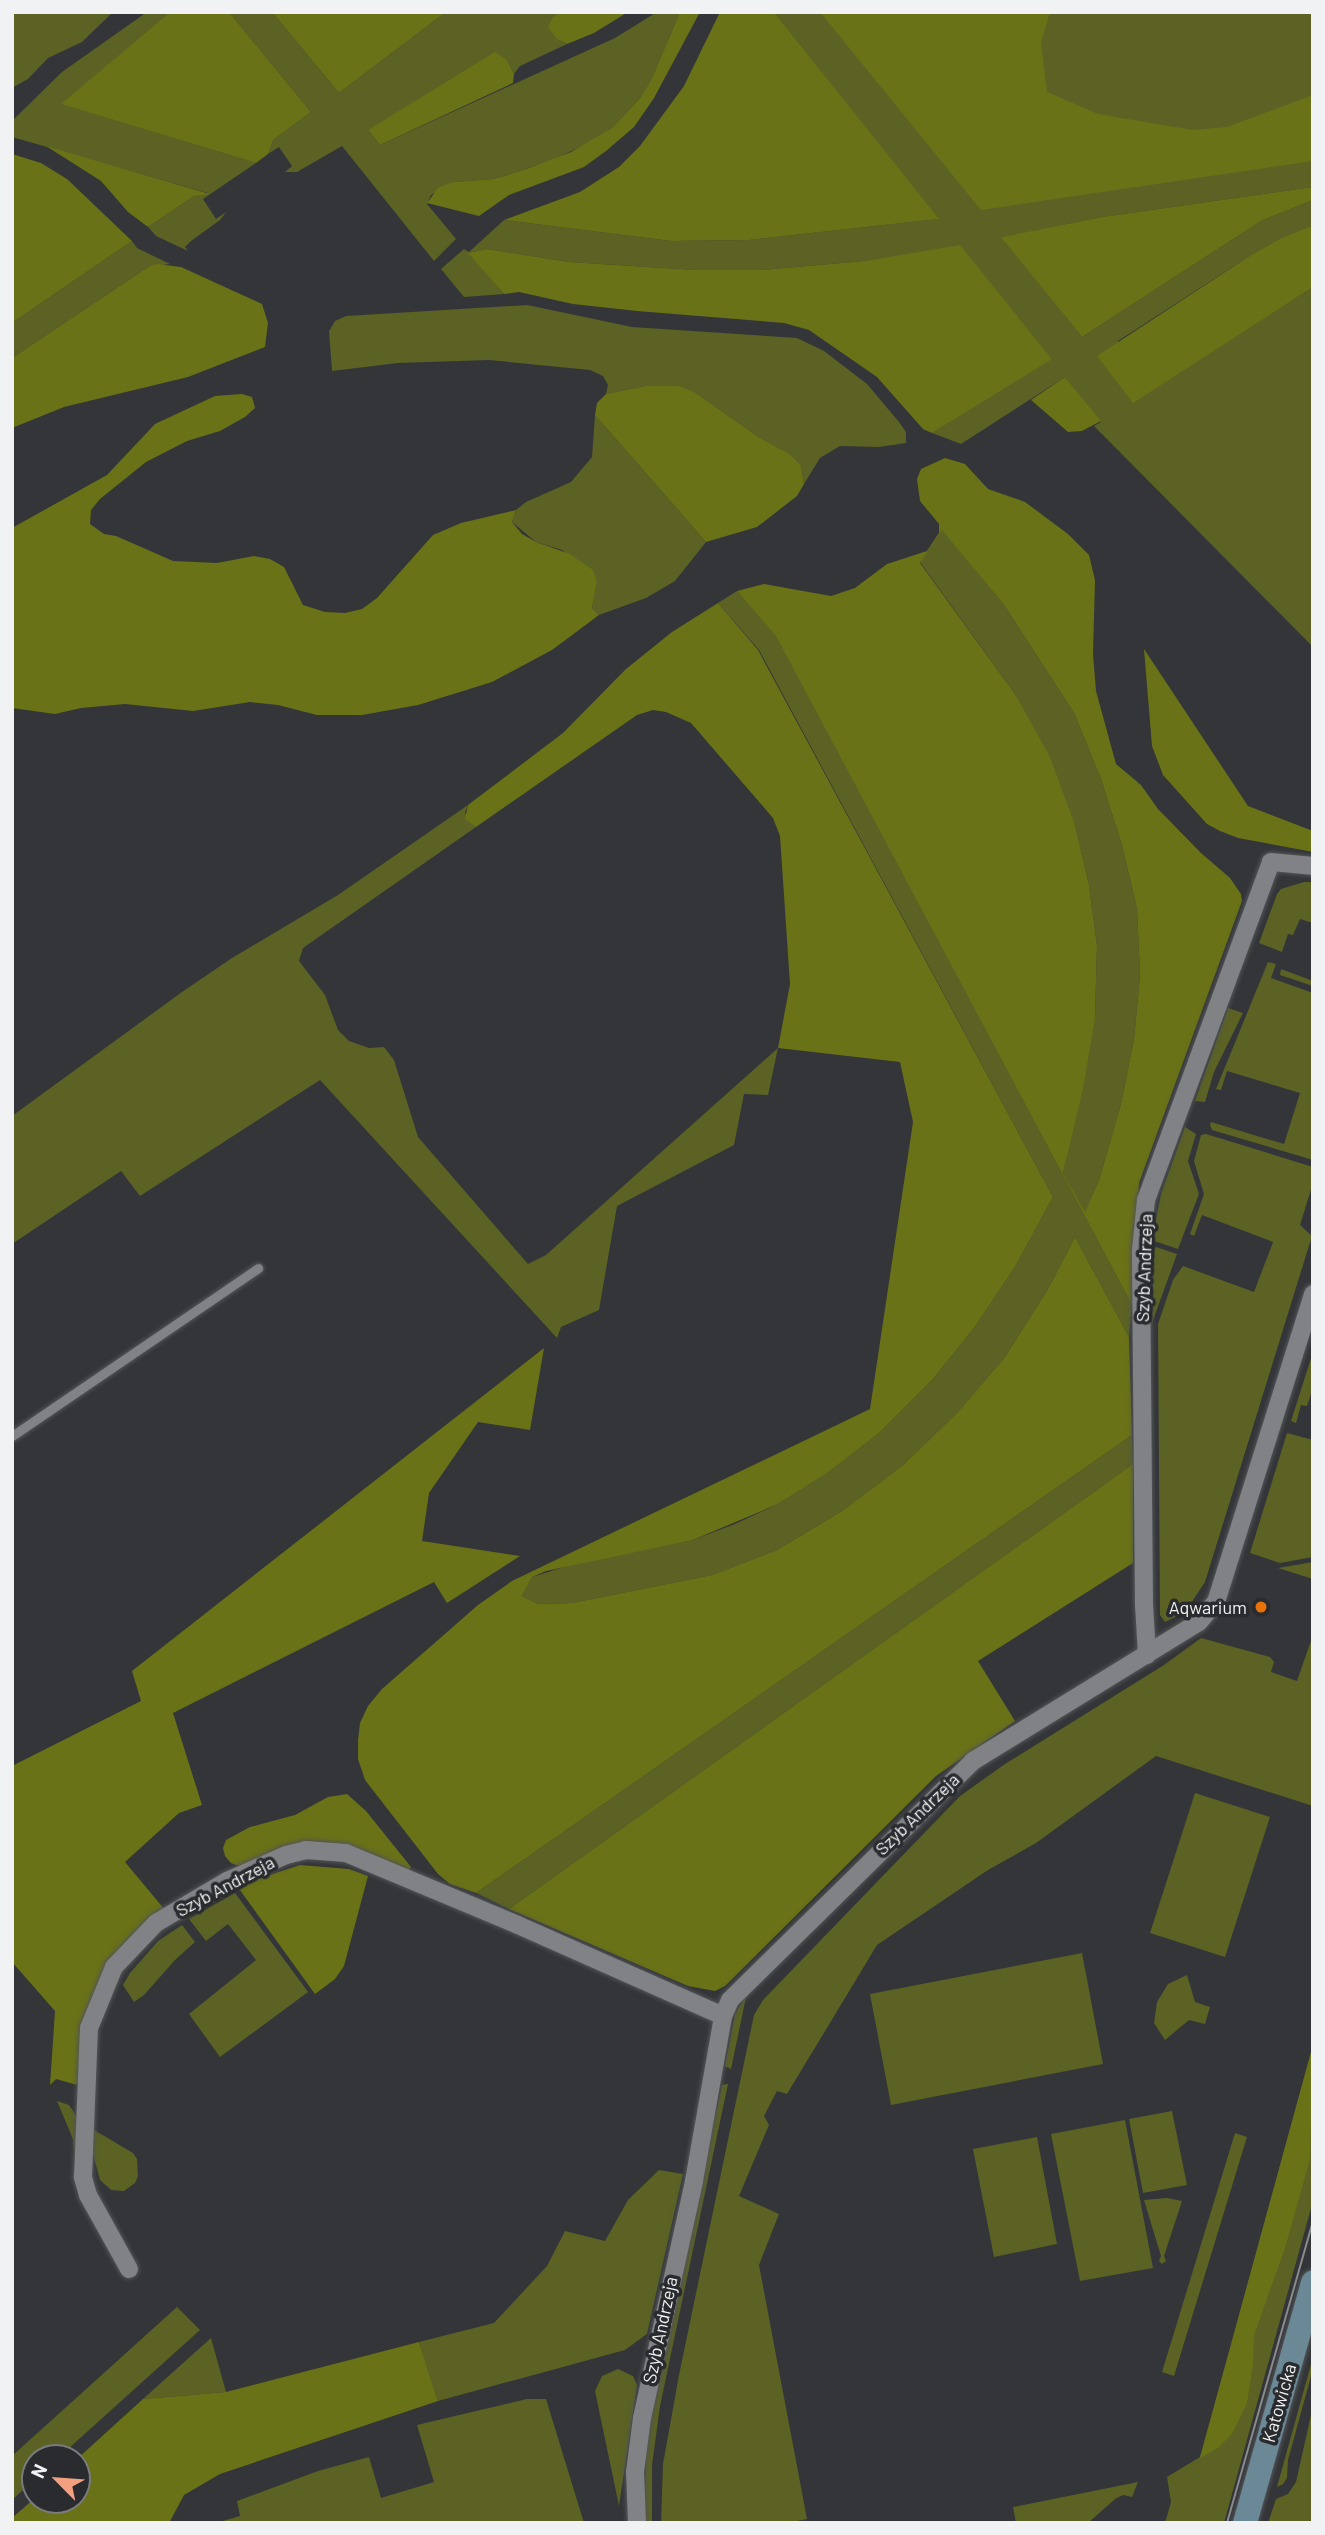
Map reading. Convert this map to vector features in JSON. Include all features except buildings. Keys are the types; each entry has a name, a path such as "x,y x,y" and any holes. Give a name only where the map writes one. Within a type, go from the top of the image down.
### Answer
{"street":[{"name":"Szyb Andrzeja","path":"1147,1655 1144,1605 1142,1277 1146,1200 1271,862 1313,866"},
{"name":"Szyb Andrzeja","path":"636,2523 635,2473 642,2418 694,2181 723,2016 730,2000 965,1768 1199,1622 1220,1595 1313,1294"},
{"name":"Szyb Andrzeja","path":"130,2269 88,2195 83,2177 89,2028 114,1967 156,1923 227,1881 286,1855 306,1850 346,1853 518,1924 723,2016"},
{"name":"Katowicka","path":"1245,2523 1313,2282"}],"lane":[{"path":"12,1436 258,1268"}],"green space":[{"path":"12,12 113,12 82,42 48,58 28,79 12,88"},
{"path":"147,12 170,12 62,104 256,163 203,199 216,219 226,212 220,220 185,247 188,251 156,236 148,227 194,196 208,193 12,137 12,121 62,72"},
{"path":"170,12 229,12 311,112 273,140 268,154 256,163 61,104"},
{"path":"229,12 272,12 339,93 446,12 560,12 553,17 557,39 567,44 520,66 514,74 507,60 368,130 380,145 615,38 657,12 680,12 652,78 640,98 612,128 595,140 550,161 494,179 453,182 431,195 427,204 456,239 434,261 342,146 297,172 285,172 292,166 279,147 268,154 273,140 311,112"},
{"path":"272,12 446,12 339,93"},
{"path":"560,12 628,12 594,33 567,44 557,39 548,27 553,17"},
{"path":"680,12 700,12 654,98 634,127 606,151 584,167 509,195 479,216 427,203 438,188 453,182 494,179 532,167 571,152 612,128 640,98 652,78"},
{"path":"720,12 774,12 939,219 749,240 671,241 504,220 580,192 619,167 640,146 684,86"},
{"path":"774,12 1313,12 1313,187 1102,217 1002,237 1082,337 1261,221 1313,200 1313,225 1281,238 1251,255 1118,341 1133,402 1313,287 1313,647 1094,426 1101,422 1065,377 961,444 932,433 1051,358 960,246 864,261 761,270 696,270 569,262 487,249 469,253 504,294 464,297 441,269 464,249 469,252 504,220 671,241 749,240 938,219"},
{"path":"820,12 1050,12 1041,43 1047,92 1098,114 1193,130 1227,127 1313,95 1313,161 981,210"},
{"path":"495,52 507,60 514,74 513,83 380,145 368,130"},
{"path":"46,146 211,194 194,196 148,227 128,212 101,181"},
{"path":"12,154 41,163 67,179 132,241 12,323"},
{"path":"1313,187 1313,200 1261,221 1082,337 1001,237 1102,217"},
{"path":"1313,225 1313,287 1133,403 1097,356 1251,255 1281,238"},
{"path":"132,241 137,248 170,264 148,267 12,358 12,323"},
{"path":"960,245 1052,359 932,433 923,429 877,377 809,330 784,323 573,304 519,292 504,294 468,253 487,249 569,262 696,270 761,270 864,261"},
{"path":"157,264 181,267 262,304 268,323 265,347 188,377 64,407 12,428 12,358 148,267"},
{"path":"527,305 632,327 797,338 824,351 867,384 906,432 906,443 879,447 840,446 820,458 804,484 801,465 790,454 757,436 696,393 645,386 606,394 608,385 603,376 590,370 489,360 398,363 332,371 329,331 335,321 346,316"},
{"path":"1065,377 1101,421 1082,431 1068,432 1031,400"},
{"path":"645,386 679,386 696,393 757,436 790,454 801,465 804,484 797,496 757,527 706,542 595,415 597,403 606,394"},
{"path":"242,394 252,397 255,408 245,417 220,431 187,441 146,462 100,499 91,510 90,524 104,534 116,536 173,561 217,563 254,556 270,559 284,567 303,605 325,612 345,613 362,609 377,598 433,535 461,523 516,510 512,522 522,534 570,554 593,570 597,582 592,608 599,615 552,650 492,682 418,705 362,715 317,715 278,705 250,702 193,711 125,704 81,708 55,714 12,708 12,528 107,475 155,424 215,396"},
{"path":"595,415 706,542 675,581 646,598 599,615 592,608 597,582 562,550 536,542 512,522 516,510 526,502 571,482 592,457"},
{"path":"945,458 965,464 988,489 1025,502 1068,534 1089,555 1095,580 1093,654 1096,691 1116,764 1141,785 1158,809 1230,878 1241,894 1242,901 1139,1183 1132,1305 776,636 737,591 764,584 831,596 855,588 887,564 927,551 939,533 939,524 920,501 917,479 921,469","holes":["942,530 1004,605 1074,713 1101,779 1122,845 1137,909 1140,975 1134,1039 1121,1104 1099,1180 1085,1212 1063,1173 1083,1089 1095,1018 1097,946 1089,885 1075,825 1050,757 1015,694 920,563"]},
{"path":"942,529 1004,605 1074,713 1101,779 1122,845 1137,909 1140,975 1134,1039 1121,1104 1099,1180 1085,1213 1063,1173 1095,1017 1097,946 1089,885 1075,825 1015,694 920,562"},
{"path":"737,591 776,635 1132,1305 1129,1337 1075,1237 1048,1289 1005,1357 957,1413 903,1465 842,1511 777,1550 712,1575 572,1603 538,1604 522,1596 532,1577 574,1564 693,1540 735,1524 778,1504 826,1474 878,1434 933,1379 974,1328 1015,1267 1053,1197 759,650 718,603"},
{"path":"718,603 758,650 1053,1197 1015,1267 974,1328 933,1379 878,1434 826,1474 778,1504 693,1540 546,1571 532,1577 522,1596 538,1604 572,1603 712,1575 777,1550 842,1511 903,1465 957,1413 1005,1357 1048,1289 1075,1237 1129,1337 1132,1435 476,1893 450,1884 438,1874 365,1780 358,1759 358,1740 360,1723 368,1706 382,1689 478,1605 512,1581 870,1409 913,1122 900,1062 778,1048 790,984 780,836 773,818 691,723 666,712 653,710 637,715 476,827 465,819 468,805 563,733 626,669 672,632"},
{"path":"1144,649 1248,806 1313,831 1313,852 1238,838 1220,831 1207,824 1163,775 1152,746"},
{"path":"468,805 465,813 476,827 303,948 299,961 325,995 338,1030 349,1041 369,1048 384,1047 394,1060 418,1137 528,1264 546,1255 778,1048 768,1095 744,1094 734,1145 617,1206 599,1310 561,1327 557,1338 320,1080 140,1196 121,1171 12,1244 12,1116 182,992 232,958 338,895"},
{"path":"1313,882 1313,923 1300,919 1293,935 1288,934 1282,952 1259,943 1277,894 1281,889"},
{"path":"1268,962 1276,964 1271,978 1313,993 1313,1160 1212,1130 1210,1125 1211,1122 1284,1144 1300,1093 1227,1071 1221,1090 1216,1089"},
{"path":"1281,969 1313,981 1313,986 1280,975"},
{"path":"1228,1008 1243,1013 1214,1072 1205,1102 1195,1101"},
{"path":"1185,1127 1196,1134 1188,1161 1199,1194 1178,1249 1154,1241 1155,1223 1161,1194"},
{"path":"1206,1134 1313,1167 1313,1183 1300,1225 1312,1236 1205,1582 1185,1612 1165,1622 1160,1615 1158,1324 1173,1280 1183,1266 1254,1292 1273,1242 1202,1215 1194,1236 1190,1234 1204,1194 1194,1161 1201,1135"},
{"path":"1156,1247 1177,1254 1152,1323 1154,1249"},
{"path":"544,1348 530,1430 478,1422 429,1493 422,1541 520,1556 447,1603 434,1582 173,1713 202,1805 179,1813 125,1862 165,1910 104,1969 87,2010 77,2085 56,2079 50,2085 55,2011 12,1962 12,1766 141,1701 132,1671"},
{"path":"1313,1352 1313,1388 1307,1406 1301,1405 1296,1423 1291,1421"},
{"path":"1287,1433 1313,1440 1313,1557 1280,1563 1250,1553"},
{"path":"1132,1435 1133,1464 509,1909 476,1893"},
{"path":"1133,1464 1133,1563 978,1661 1015,1721 936,1776 725,1986 715,1991 688,1986 509,1909"},
{"path":"1313,1562 1313,1579 1278,1568"},
{"path":"1313,1635 1313,1806 1156,1756 1036,1843 988,1870 877,1945 787,2094 777,2091 764,2116 769,2125 739,2196 779,2214 759,2265 807,2519 787,2523 661,2523 663,2464 679,2375 754,2015 763,2000 960,1796 1005,1764 1164,1665 1201,1638 1270,1657 1274,1662 1271,1672 1297,1681"},
{"path":"1195,1793 1270,1817 1225,1957 1150,1933"},
{"path":"347,1794 366,1811 411,1867 408,1871 347,1848 239,1866 231,1863 225,1856 223,1848 226,1840 250,1827 295,1815 328,1797"},
{"path":"300,1865 349,1869 368,1876 344,1966 335,1979 315,1994 237,1886"},
{"path":"235,1893 308,1992 220,2057 189,2014 256,1960 228,1924 206,1941 189,1919"},
{"path":"182,1925 195,1942 134,2002 123,1985 130,1973 158,1941"},
{"path":"1082,1953 1103,2064 891,2105 870,1994"},
{"path":"1187,1975 1195,2002 1210,2007 1205,2024 1189,2020 1165,2040 1154,2023 1157,2002 1168,1984"},
{"path":"745,1997 731,2069 725,2066 735,2014"},
{"path":"1313,2045 1313,2201 1224,2523 1165,2523 1171,2502 1167,2477 1200,2457"},
{"path":"1313,2045 1310,2159 1285,2248 1254,2335 1247,2403 1232,2434 1218,2448 1200,2458"},
{"path":"728,2084 660,2406 652,2465 652,2523 644,2523 646,2456 653,2404 722,2085"},
{"path":"57,2101 69,2105 77,2117 80,2169 122,2273 79,2198 73,2139"},
{"path":"1172,2111 1187,2185 1143,2193 1129,2119"},
{"path":"1125,2120 1153,2268 1080,2281 1051,2134"},
{"path":"94,2130 133,2153 137,2159 138,2176 135,2183 124,2191 111,2190 100,2180 93,2154"},
{"path":"1235,2133 1247,2137 1174,2376 1162,2372"},
{"path":"1037,2137 1057,2244 994,2257 973,2149"},
{"path":"659,2170 683,2174 647,2334 625,2350 438,2401 419,2342 494,2323 547,2266 565,2231 605,2241 628,2200"},
{"path":"1167,2198 1182,2201 1164,2256 1166,2261 1162,2264 1144,2200"},
{"path":"177,2307 200,2330 74,2444 25,2444"},
{"path":"211,2338 226,2392 143,2399"},
{"path":"419,2342 438,2401 220,2474 184,2495 169,2523 12,2523 12,2518 21,2510 21,2514 91,2514 91,2446 143,2399 226,2392"},
{"path":"1313,2357 1313,2369 1288,2460 1287,2478 1277,2487"},
{"path":"618,2369 633,2376 637,2385 619,2506 595,2391 602,2376"},
{"path":"527,2399 546,2399 584,2523 216,2523 240,2516 237,2501 318,2471 369,2457 381,2498 434,2482 417,2425"},
{"path":"1313,2406 1313,2523 1268,2523 1276,2499 1288,2494 1296,2482"},
{"path":"21,2448 21,2492 12,2500 12,2456"},
{"path":"1138,2482 1132,2497 1123,2495 1115,2499 1088,2523 1016,2523 1013,2507"}],"tram line":[{"path":"1227,2523 1313,2222"}],"place":[{"name":"Aqwarium","path":"1261,1607"}]}
